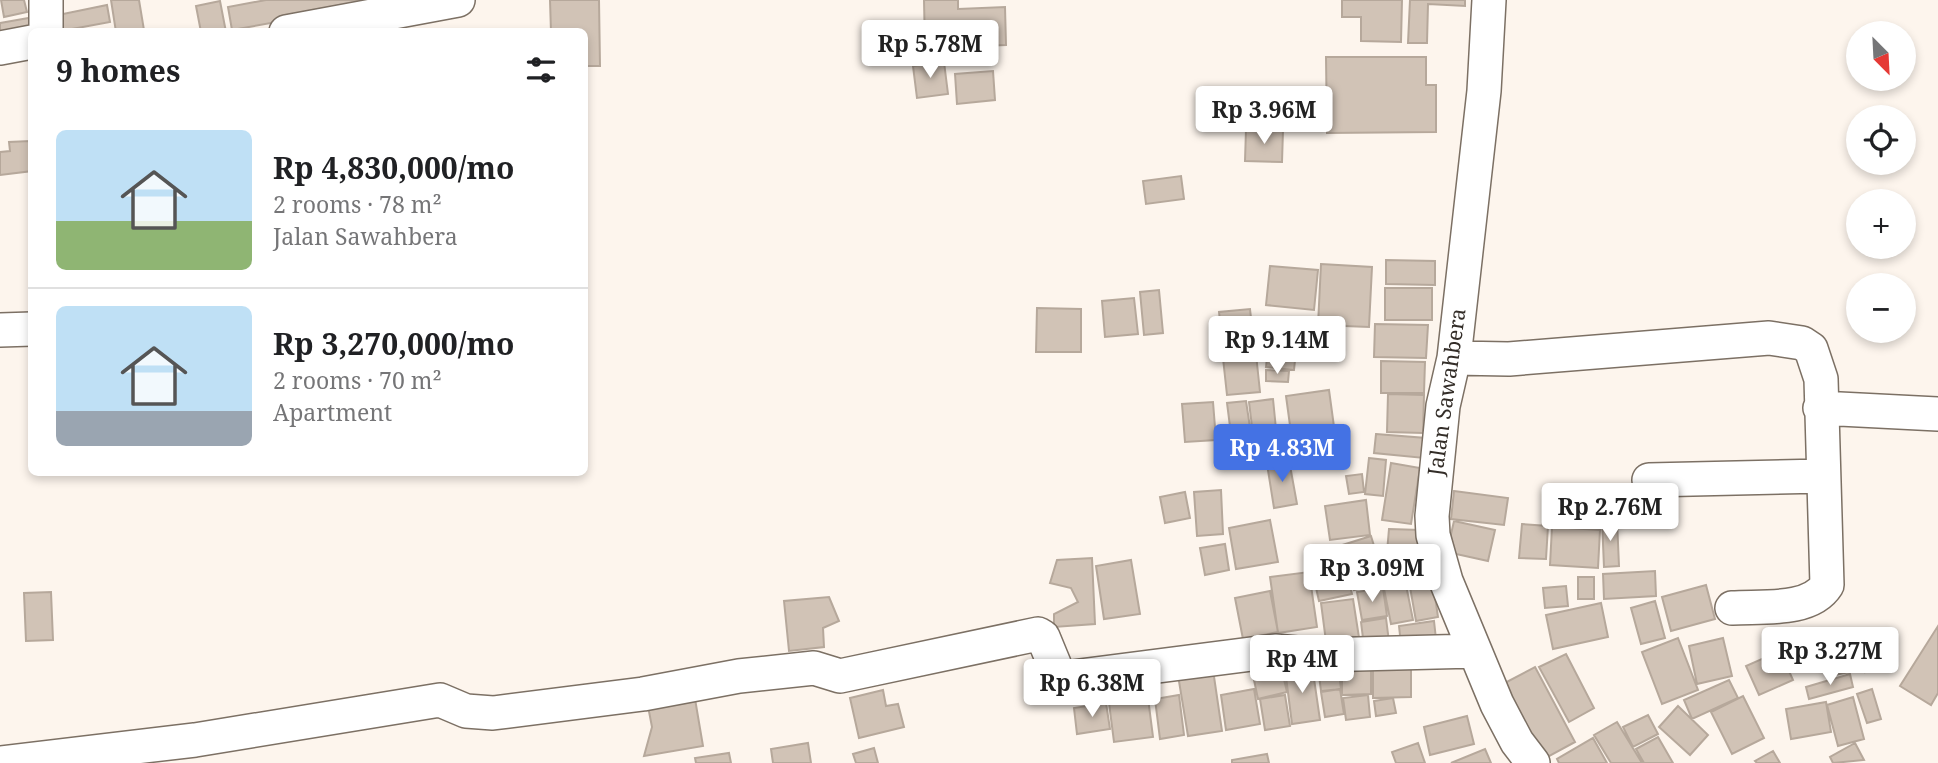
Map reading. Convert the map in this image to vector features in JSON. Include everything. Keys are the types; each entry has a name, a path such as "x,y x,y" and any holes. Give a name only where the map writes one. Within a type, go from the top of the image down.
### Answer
{"street":[{"path":"46,0 46,28"},
{"path":"308,28 458,0"},
{"name":"Jalan Sawahbera","path":"1489,0 1484,91 1454,358 1443,406 1433,504 1433,535 1446,582 1497,704 1517,742 1533,763"},
{"path":"0,48 28,43"},
{"path":"0,330 28,329"},
{"path":"1454,358 1509,359 1769,338 1785,340 1811,349 1821,379 1827,585 1820,596 1807,602 1732,608"},
{"path":"1820,408 1938,414"},
{"path":"1649,480 1824,476"},
{"path":"0,763 197,751 440,700 466,711 493,713 643,694 739,676 814,668 840,676 1038,634 1044,636 1057,671 1064,678 1275,651 1318,655 1475,651"}],"building":[{"path":"1,0 24,0 27,12 4,17"},
{"path":"111,0 139,0 144,28 115,28"},
{"path":"266,0 371,0 371,5 243,28 232,28 228,7"},
{"path":"550,0 599,0 600,66 588,66 588,28 551,28"},
{"path":"924,0 958,0 958,9 1005,7 1006,45 925,48"},
{"path":"1342,0 1402,0 1401,42 1361,41 1361,17 1342,17"},
{"path":"1410,0 1465,0 1465,6 1428,4 1427,43 1408,43"},
{"path":"220,1 225,28 200,28 196,6"},
{"path":"107,5 110,22 60,28 58,15"},
{"path":"40,16 42,28 28,28 28,37 0,45 0,23"},
{"path":"1326,57 1426,57 1426,85 1436,85 1436,132 1327,133"},
{"path":"944,62 948,94 917,98 913,66"},
{"path":"993,71 995,100 957,104 955,74"},
{"path":"1246,129 1283,130 1282,162 1245,161"},
{"path":"28,141 28,172 0,175 0,152 10,151 9,142"},
{"path":"1181,176 1184,199 1146,204 1143,181"},
{"path":"1386,260 1435,261 1435,285 1386,284"},
{"path":"1321,264 1372,267 1369,327 1318,325"},
{"path":"1270,266 1318,270 1314,310 1266,305"},
{"path":"1385,288 1432,288 1432,320 1385,320"},
{"path":"1159,290 1163,333 1144,335 1140,292"},
{"path":"1134,298 1138,334 1105,337 1102,301"},
{"path":"1037,308 1081,309 1081,352 1036,352"},
{"path":"1250,309 1255,353 1224,356 1219,312"},
{"path":"1375,324 1428,325 1426,358 1374,357"},
{"path":"1270,329 1298,332 1294,370 1266,367"},
{"path":"1256,354 1260,392 1227,395 1223,358"},
{"path":"1381,361 1425,362 1424,393 1381,393"},
{"path":"1266,370 1289,371 1288,382 1266,381"},
{"path":"1329,390 1335,434 1292,440 1286,396"},
{"path":"1388,394 1424,395 1423,433 1387,432"},
{"path":"1273,399 1278,449 1255,451 1249,402"},
{"path":"1246,401 1253,447 1233,450 1227,403"},
{"path":"1213,402 1216,440 1185,442 1182,404"},
{"path":"1376,434 1426,438 1424,458 1374,453"},
{"path":"1369,458 1386,460 1383,496 1365,494"},
{"path":"1289,460 1297,504 1274,508 1267,464"},
{"path":"1391,463 1420,468 1411,524 1382,520"},
{"path":"1362,474 1364,492 1349,494 1346,476"},
{"path":"1221,490 1223,534 1197,536 1194,492"},
{"path":"1454,491 1508,498 1504,525 1451,519"},
{"path":"1185,492 1190,518 1165,523 1160,497"},
{"path":"1552,499 1602,503 1599,528 1550,524"},
{"path":"1366,500 1370,535 1330,540 1325,506"},
{"path":"1270,520 1278,562 1236,569 1229,528"},
{"path":"1602,520 1617,520 1619,566 1604,567"},
{"path":"1454,521 1495,530 1488,561 1447,552"},
{"path":"1522,524 1548,526 1546,559 1519,558"},
{"path":"1552,527 1600,530 1598,568 1550,565"},
{"path":"1389,529 1420,530 1419,554 1387,552"},
{"path":"1371,536 1375,549 1340,560 1336,547"},
{"path":"1225,544 1229,570 1205,575 1200,548"},
{"path":"1389,554 1395,581 1354,590 1348,563"},
{"path":"1092,558 1095,624 1054,627 1054,614 1078,602 1071,588 1050,583 1057,560"},
{"path":"1131,560 1140,614 1104,619 1096,566"},
{"path":"1344,563 1352,594 1319,601 1312,570"},
{"path":"1655,571 1656,596 1604,599 1603,574"},
{"path":"1309,572 1317,627 1278,633 1270,577"},
{"path":"1578,577 1594,577 1594,599 1578,599"},
{"path":"1433,583 1438,617 1416,621 1410,587"},
{"path":"1406,585 1413,620 1391,624 1384,589"},
{"path":"1706,585 1715,619 1671,631 1662,597"},
{"path":"1566,586 1568,606 1545,608 1543,588"},
{"path":"1383,588 1387,616 1362,620 1357,592"},
{"path":"1270,591 1278,632 1243,639 1235,598"},
{"path":"51,592 53,640 26,641 24,593"},
{"path":"829,597 839,621 823,628 824,647 789,651 784,601"},
{"path":"1353,599 1360,644 1327,649 1321,603"},
{"path":"1655,601 1665,638 1641,644 1631,608"},
{"path":"1601,603 1608,637 1553,649 1546,615"},
{"path":"1386,618 1389,642 1364,646 1361,622"},
{"path":"1434,621 1436,639 1401,644 1399,626"},
{"path":"1938,626 1938,693 1931,705 1900,686"},
{"path":"1886,632 1891,668 1865,672 1859,636"},
{"path":"1678,638 1698,690 1662,704 1642,652"},
{"path":"1723,638 1732,676 1697,684 1689,646"},
{"path":"1845,648 1850,672 1834,675 1829,651"},
{"path":"1780,651 1793,680 1759,695 1746,666"},
{"path":"1278,654 1287,692 1258,699 1250,661"},
{"path":"1566,654 1594,708 1569,722 1539,667"},
{"path":"1373,656 1411,656 1411,697 1373,698"},
{"path":"1212,663 1222,731 1188,736 1177,669"},
{"path":"1312,665 1320,720 1292,724 1285,669"},
{"path":"1338,666 1341,689 1321,691 1318,668"},
{"path":"1371,666 1371,694 1342,695 1342,667"},
{"path":"1535,667 1575,742 1542,760 1501,685"},
{"path":"1850,674 1853,687 1809,699 1806,687"},
{"path":"1729,680 1738,698 1692,719 1684,700"},
{"path":"1254,689 1260,724 1226,730 1221,695"},
{"path":"1340,689 1344,714 1325,717 1321,692"},
{"path":"1872,689 1881,719 1867,723 1857,694"},
{"path":"883,690 886,706 898,704 904,727 859,738 850,698"},
{"path":"694,693 703,746 644,756 652,727 647,701"},
{"path":"1179,695 1184,735 1160,739 1155,699"},
{"path":"1285,695 1290,726 1265,730 1260,699"},
{"path":"1368,695 1370,717 1346,720 1343,698"},
{"path":"1743,696 1764,738 1732,754 1711,712"},
{"path":"1853,697 1864,739 1838,746 1827,705"},
{"path":"1148,698 1153,737 1114,742 1109,703"},
{"path":"1393,698 1396,713 1376,716 1374,701"},
{"path":"1826,702 1831,732 1791,739 1786,709"},
{"path":"1106,703 1110,729 1077,734 1074,708"},
{"path":"1678,706 1708,735 1690,755 1659,727"},
{"path":"1648,715 1658,734 1633,747 1623,727"},
{"path":"1467,716 1474,744 1430,755 1424,727"},
{"path":"1617,722 1642,763 1611,763 1594,735"},
{"path":"1658,737 1673,763 1644,763 1636,749"},
{"path":"1593,738 1607,763 1559,763 1557,759"},
{"path":"808,743 811,763 773,763 771,749"},
{"path":"1418,743 1425,763 1396,763 1392,752"},
{"path":"1855,743 1864,760 1833,763 1830,757"},
{"path":"874,748 878,763 856,763 853,754"},
{"path":"1485,749 1491,763 1451,763"},
{"path":"1773,751 1780,763 1755,761"},
{"path":"729,753 731,763 696,763 695,758"},
{"path":"1267,754 1269,763 1232,763 1232,760"}]}
